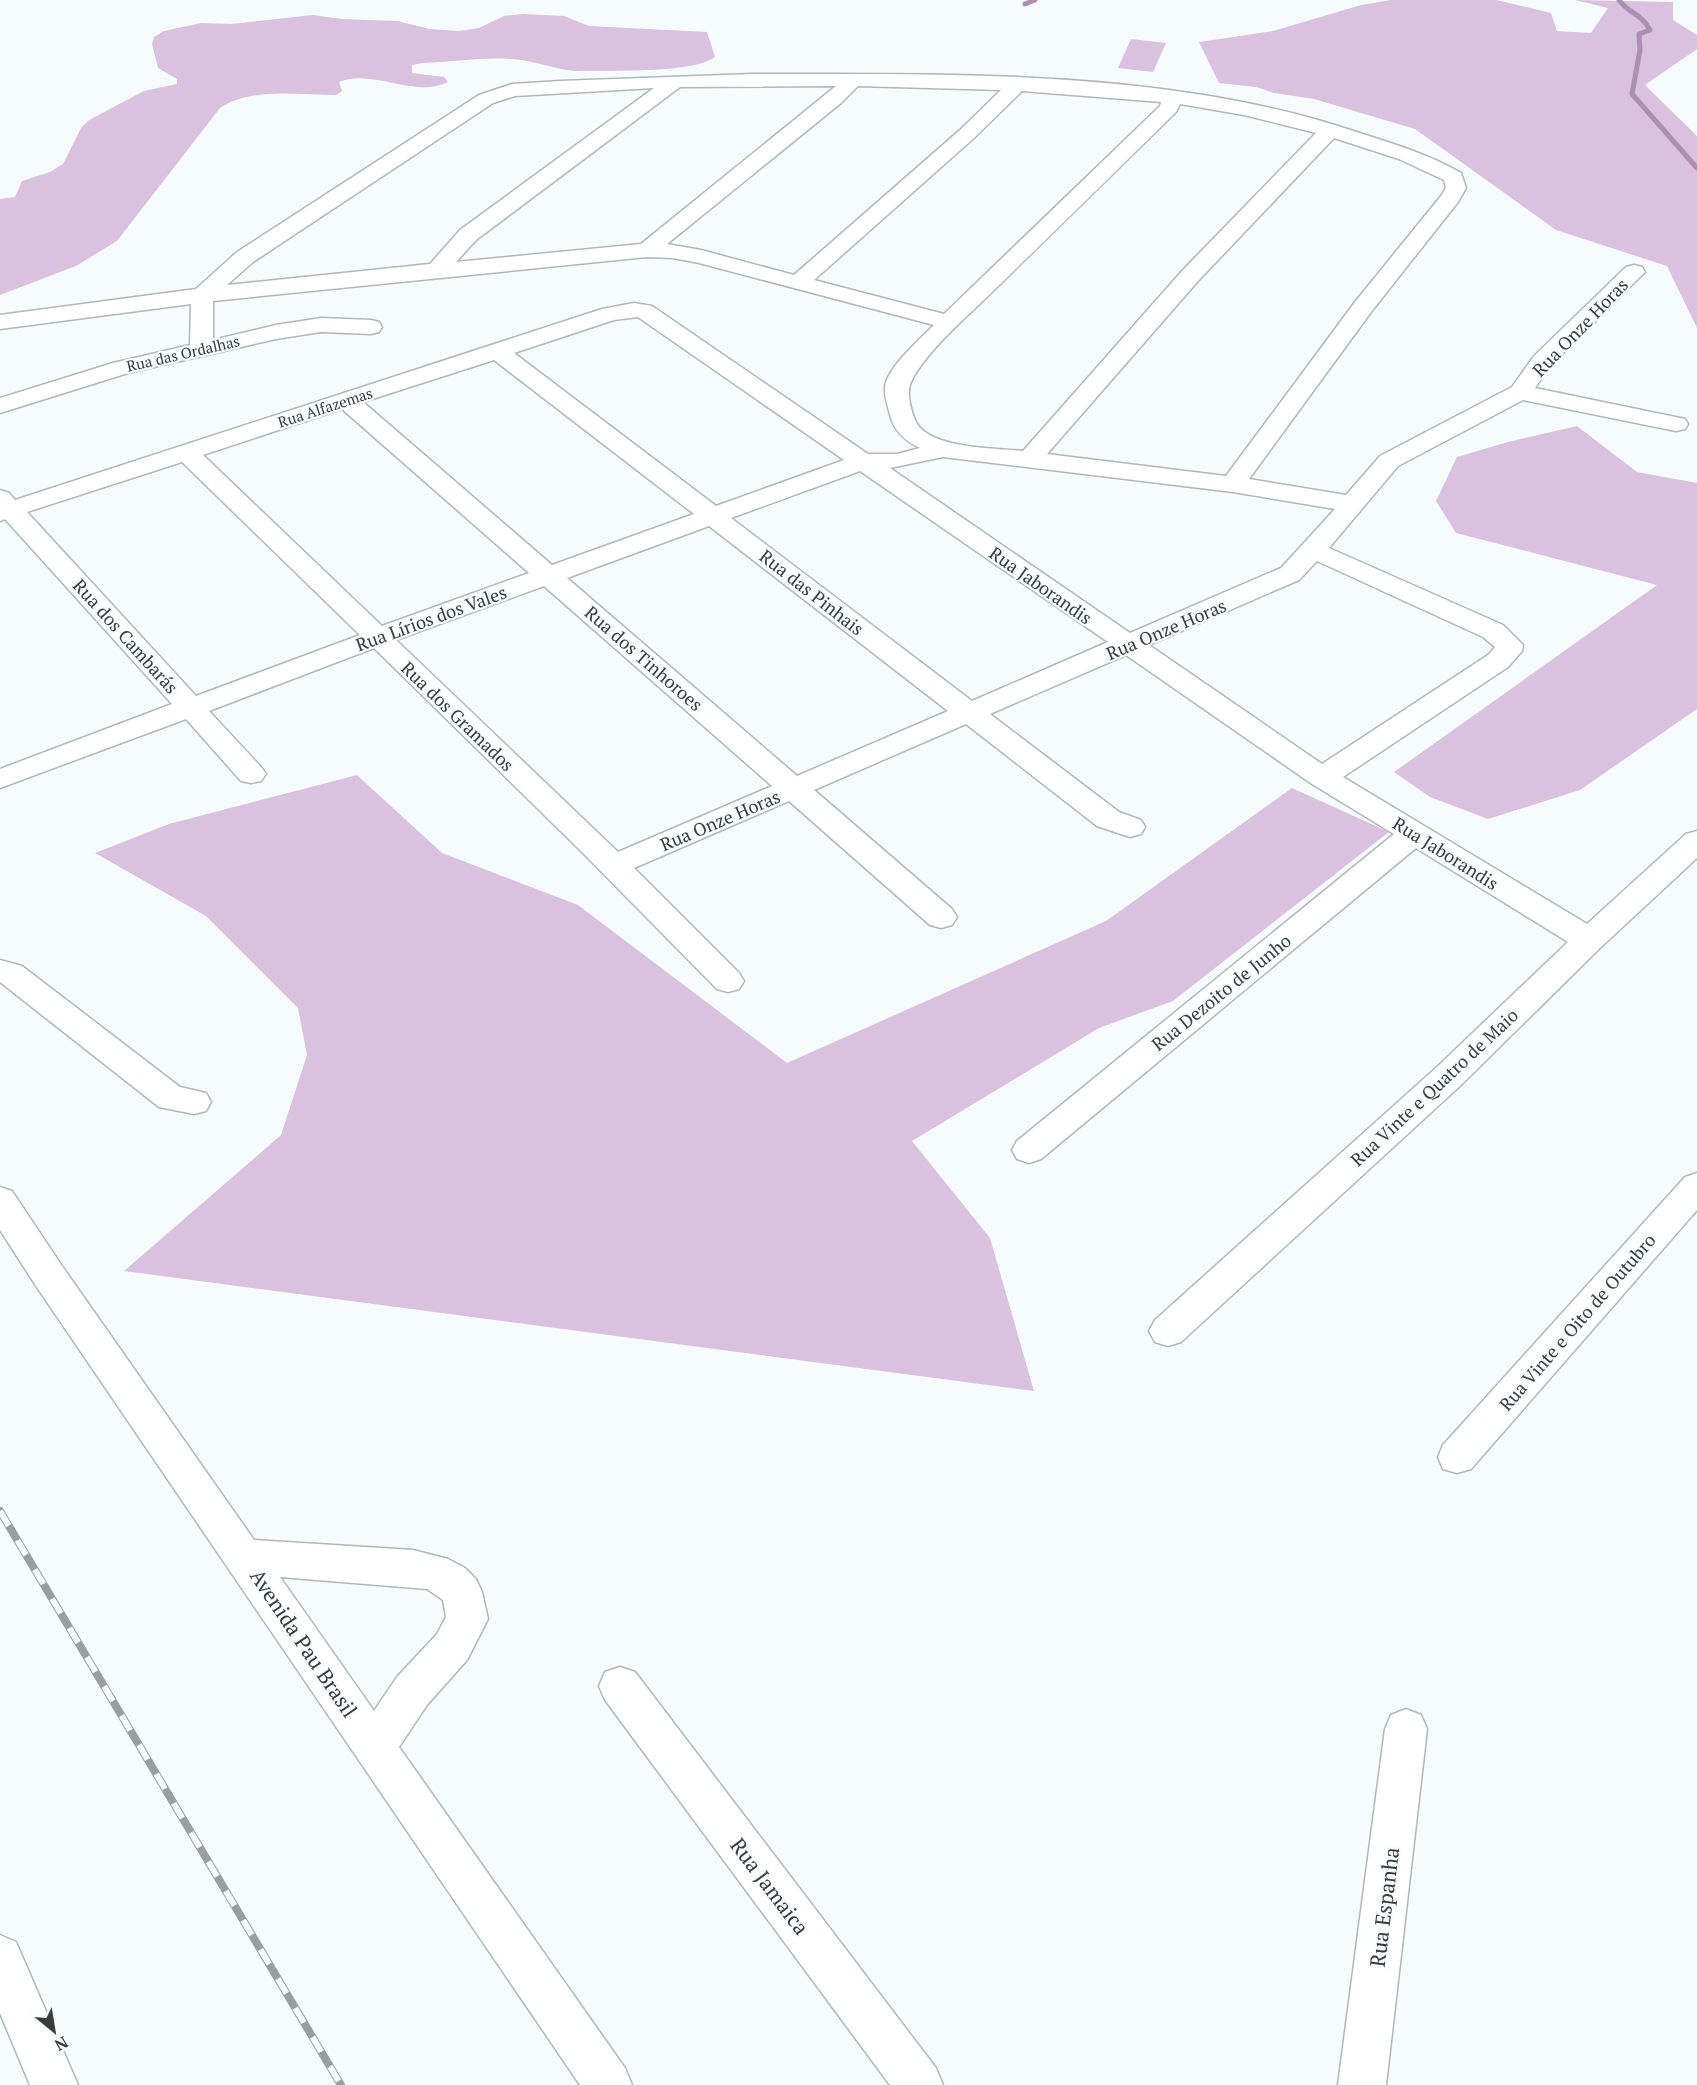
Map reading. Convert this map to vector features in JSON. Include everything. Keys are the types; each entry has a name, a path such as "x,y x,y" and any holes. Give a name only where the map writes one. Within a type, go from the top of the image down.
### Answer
{"street":[{"path":"646,250 834,99 852,81"},
{"path":"201,348 202,296 245,257 486,99 512,90 674,82 852,81 1017,85 1112,91 1264,113 1330,130 1424,160 1454,177 1456,188 1429,228 1363,307 1233,484"},
{"path":"436,271 468,235 674,82"},
{"path":"797,283 967,134 1017,85"},
{"path":"882,440 898,400 897,385 908,366 949,322 1169,108 1172,98"},
{"path":"1029,458 1190,276 1330,130"},
{"path":"468,235 496,264"},
{"path":"0,322 266,287 646,250 673,251 701,257 949,322"},
{"path":"245,257 266,287"},
{"name":"Rua Onze Horas","path":"615,865 1276,582 1290,574 1389,461 1520,392 1542,361 1634,272"},
{"name":"Rua Alfazemas","path":"4,507 186,452 610,314 634,310 652,315 830,438 858,441 882,440"},
{"name":"Rua das Ordalhas","path":"0,406 121,368 276,332 321,325 371,327"},
{"name":"Rua das Pinhais","path":"497,351 1108,819 1130,827"},
{"path":"1520,392 1676,424"},
{"name":"Rua dos Tinhoroes","path":"346,400 941,917"},
{"path":"882,440 918,438 942,450"},
{"path":"882,440 897,460 942,450 1029,458 1233,484 1352,504"},
{"name":"Rua Lírios dos Vales","path":"0,779 376,638 712,516 882,440"},
{"name":"Rua Jaborandis","path":"882,440 1128,645 1322,777 1589,940"},
{"name":"Rua dos Gramados","path":"186,452 376,638 615,865 728,981"},
{"name":"Rua dos Cambarás","path":"4,507 251,774"},
{"path":"1313,550 1493,631 1509,645 1508,651 1498,661 1322,777"},
{"name":"Rua Dezoito de Junho","path":"1029,1150 1414,834"},
{"name":"Rua Vinte e Quatro de Maio","path":"1168,1331 1449,1076 1589,940 1697,841"},
{"path":"0,970 11,974 171,1098 194,1102"},
{"name":"Rua Vinte e Oito de Outubro","path":"1457,1457 1697,1186"},
{"name":"Avenida Pau Brasil","path":"0,1201 49,1276 609,2085"},
{"path":"245,1557 434,1572 451,1581 462,1592 467,1618 452,1647 412,1691 375,1746"},
{"name":"Rua Jamaica","path":"620,1686 919,2085"},
{"name":"Rua Espanha","path":"1362,2085 1406,1729"},
{"path":"0,1958 54,2085"}],"shaded area":[{"path":"1391,0 1496,0 1551,13 1557,31 1591,33 1608,8 1575,0 1673,2 1673,20 1697,35 1697,49 1645,85 1697,136 1697,328 1667,266 1556,230 1415,129 1314,99 1274,93 1256,87 1219,83 1199,42 1273,31 1361,5"},
{"path":"523,14 564,16 589,26 707,32 715,57 688,66 627,71 575,71 527,61 500,59 423,63 412,65 412,73 444,77 448,82 421,87 366,78 352,79 339,82 342,91 336,95 276,94 233,101 220,108 117,241 76,266 0,295 0,199 15,197 22,181 50,172 63,164 81,128 89,120 144,91 177,84 177,79 158,68 152,44 154,37 164,31 201,23 232,24 313,15 342,19 397,21 430,29 459,31 479,28 504,16"},
{"path":"1131,39 1166,43 1153,72 1118,68"},
{"path":"1577,426 1637,472 1697,483 1697,709 1580,790 1488,819 1430,797 1394,772 1657,585 1456,533 1436,501 1457,457"},
{"path":"357,775 442,853 578,905 787,1063 1106,921 1292,788 1389,832 1173,1001 1099,1028 912,1141 990,1238 1034,1391 124,1271 281,1135 307,1055 298,1008 206,916 95,853 169,824"}],"waterway":[{"path":"1025,4 1035,0"},
{"path":"1619,0 1650,30 1639,34 1640,50 1632,94 1697,168"}],"railway":[{"path":"0,1511 341,2085"}]}
